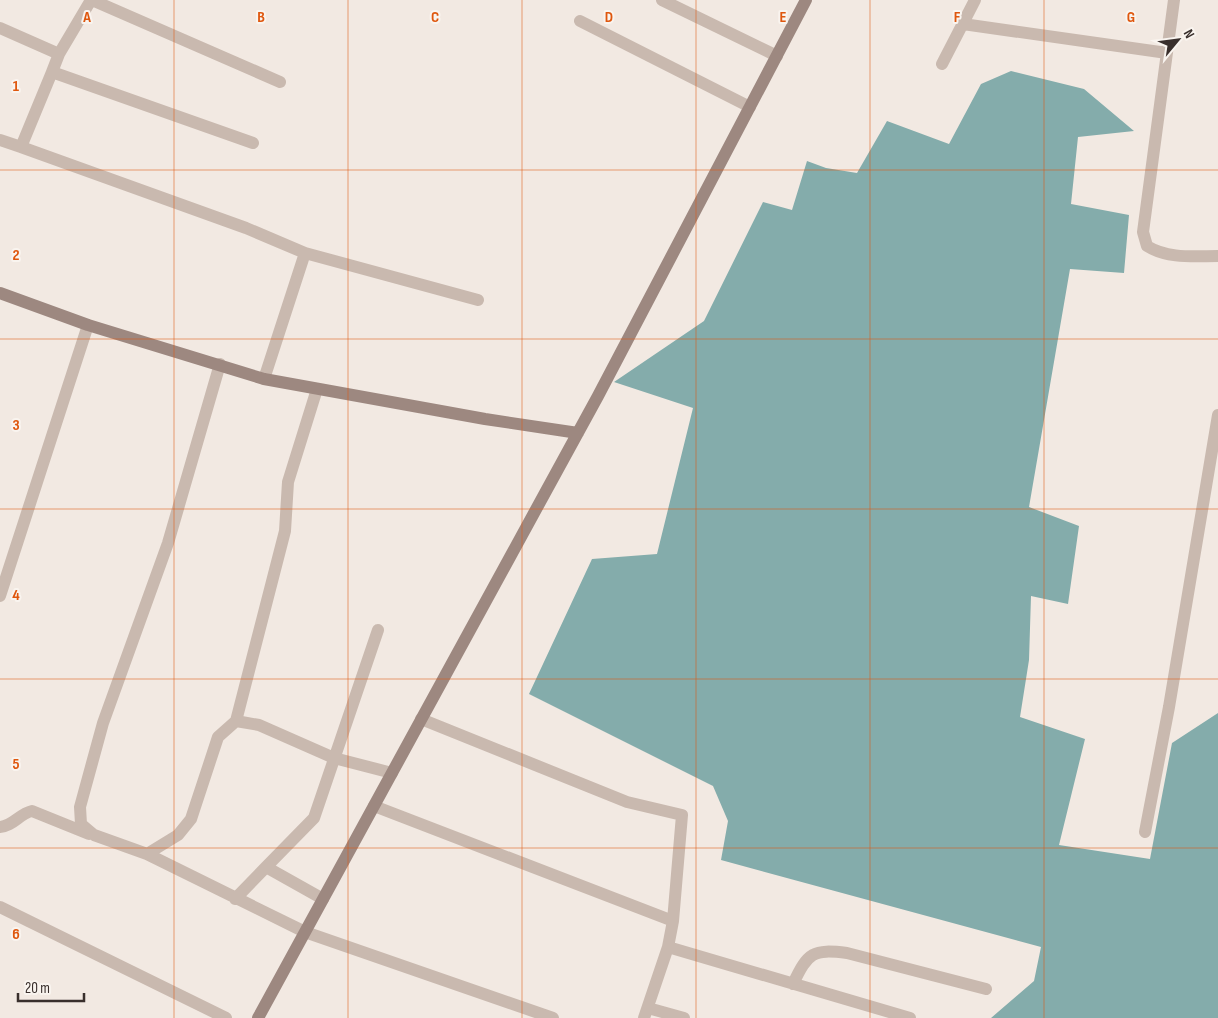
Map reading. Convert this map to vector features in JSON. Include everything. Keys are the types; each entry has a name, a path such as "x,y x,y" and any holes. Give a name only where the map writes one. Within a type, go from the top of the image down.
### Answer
{"street":[{"path":"21,147 59,54 92,0 280,82"},
{"path":"662,0 777,56"},
{"path":"258,1018 578,433 806,0"},
{"path":"942,64 975,0"},
{"path":"1174,0 1143,232 1146,246 1157,252 1179,256 1218,256"},
{"path":"580,21 750,107"},
{"path":"963,24 1167,53"},
{"path":"0,28 59,54"},
{"path":"52,72 253,143"},
{"path":"0,140 246,228 305,253 478,300"},
{"path":"264,379 305,253"},
{"path":"0,293 88,325 264,379 485,419 578,433"},
{"path":"1,588 88,325"},
{"path":"94,836 81,824 80,807 103,723 168,543 220,364"},
{"path":"147,854 178,835 191,819 218,737 236,721 285,531 288,482 316,388"},
{"path":"1145,832 1169,707 1218,415"},
{"path":"235,899 314,818 378,630"},
{"path":"421,719 627,802 682,816 668,947 646,1013 684,1018"},
{"path":"236,721 258,725 334,758 392,773"},
{"path":"374,806 672,920"},
{"path":"0,827 9,825 25,813 32,811 94,836 147,854 305,932 553,1018"},
{"path":"266,867 323,899"},
{"path":"0,907 226,1018"},
{"path":"668,947 910,1018"},
{"path":"793,984 804,962 811,954 824,950 986,989"}],"water":[{"path":"1011,71 1084,89 1134,131 1078,137 1071,204 1129,215 1124,273 1070,269 1029,507 1079,526 1068,604 1031,596 1029,660 1020,717 1085,739 1059,845 1150,859 1172,743 1218,713 1218,1018 991,1018 1034,981 1041,947 721,860 728,821 713,786 529,694 592,559 657,554 693,408 614,382 704,321 763,202 792,210 807,161 826,168 857,173 887,121 949,144 981,84"}]}
